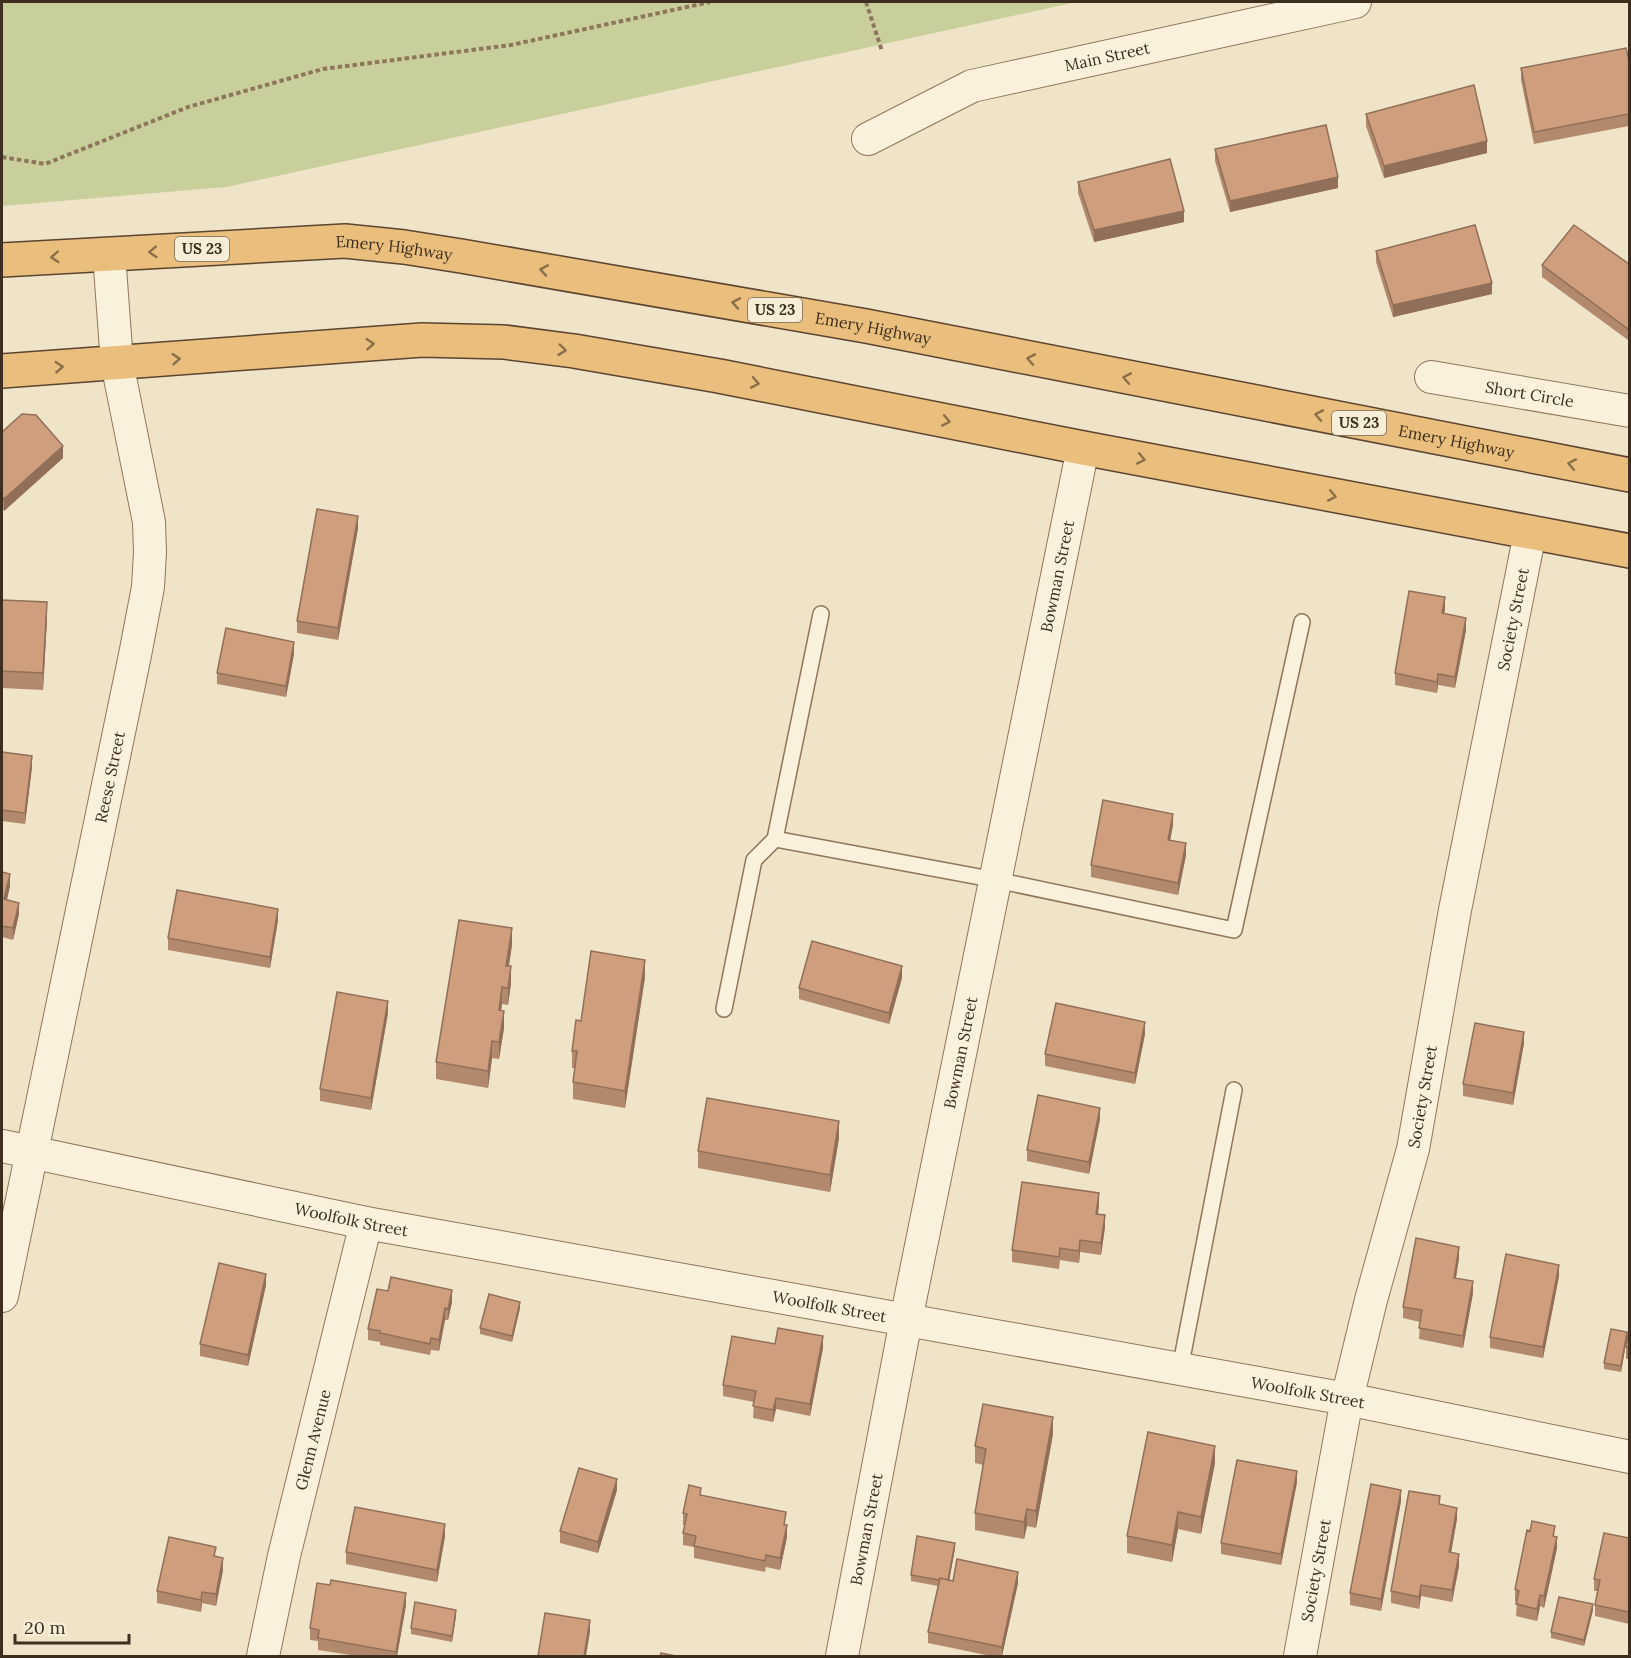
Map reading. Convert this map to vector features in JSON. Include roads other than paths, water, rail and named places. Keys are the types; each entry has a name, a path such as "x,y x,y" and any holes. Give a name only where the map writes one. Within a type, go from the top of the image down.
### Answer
{"highway":[{"name":"Emery Highway","path":"2,260 345,241 404,247 866,326 1629,475"},
{"path":"2,371 422,340 504,342 574,351 719,376 1083,448 1629,551"}],"street":[{"name":"Main Street","path":"868,139 972,86 1355,2"},
{"name":"Reese Street","path":"2,1296 148,587 149,522 117,363 109,254"},
{"name":"Short Circle","path":"1431,377 1629,411"},
{"name":"Bowman Street","path":"842,1656 906,1320 1083,448"},
{"name":"Society Street","path":"1300,1656 1347,1399 1371,1300 1413,1149 1455,910 1530,533"},
{"name":"Woolfolk Street","path":"2,1146 366,1223 1347,1399 1629,1457"},
{"name":"Glenn Avenue","path":"262,1656 284,1556 366,1223"}],"lane":[{"path":"724,1009 754,860 775,839 820,614"},
{"path":"775,839 996,880 1234,930 1302,622"},
{"path":"1180,1369 1234,1089"}]}
